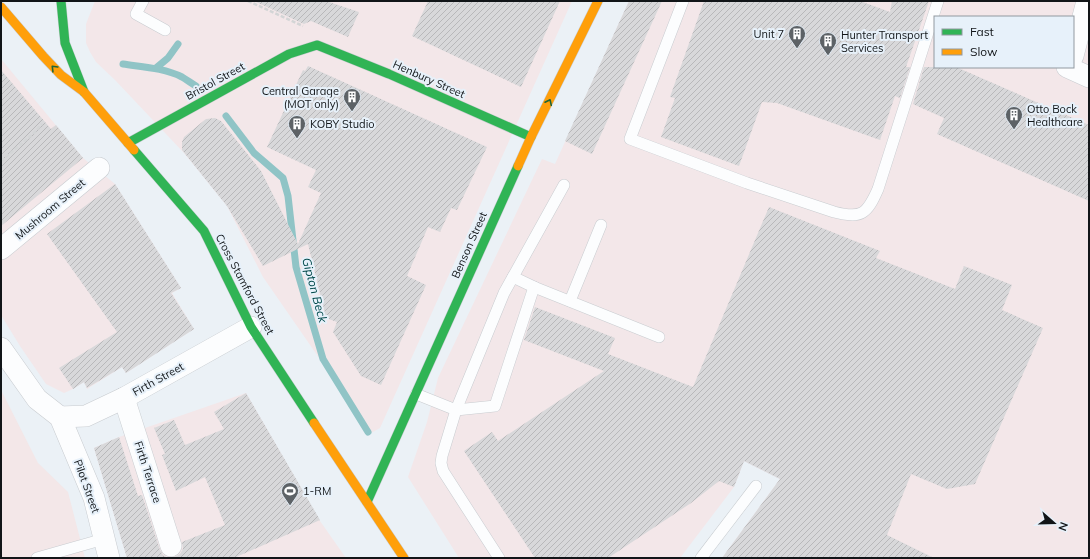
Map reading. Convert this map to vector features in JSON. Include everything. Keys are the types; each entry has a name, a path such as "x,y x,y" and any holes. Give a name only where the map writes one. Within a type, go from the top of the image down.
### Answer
{"street":[{"name":"Cross Stamford Street","path":"61,1 65,43 84,92"},
{"name":"Benson Street","path":"367,502 531,137 598,1"},
{"path":"1074,50 1087,1"},
{"name":"Cross Stamford Street","path":"1,7 61,75 84,92 204,231 252,327 404,558"},
{"name":"Henbury Street","path":"316,45 389,74 531,137"},
{"name":"Bristol Street","path":"128,143 289,54 316,45"},
{"path":"1074,67 1089,76"},
{"name":"Mushroom Street","path":"1,249 99,168"},
{"name":"Firth Street","path":"60,417 86,416 124,398 252,327"},
{"path":"1,348 37,399 60,417"},
{"name":"Firth Terrace","path":"124,398 171,546"},
{"name":"Pilot Street","path":"60,417 94,498 107,549"}],"lane":[{"path":"143,1 136,14 165,30"},
{"path":"683,1 630,139 747,184 849,216 862,214 872,204 938,1"},
{"path":"499,558 443,471 441,463 442,456 456,410 504,292 564,185"},
{"path":"570,301 601,225"},
{"path":"513,277 534,287 659,337"},
{"path":"416,394 456,410 495,406 534,287"},
{"path":"700,558 756,486"},
{"path":"37,558 107,549"}],"path":[{"path":"248,1 305,27"},
{"path":"1,161 33,134 42,124"}],"shaded area":[{"path":"95,1 572,1 380,428 371,433 263,277 227,206 184,153 96,62 86,43 86,24"},
{"path":"629,1 1089,1 1089,558 722,558 780,479 744,461 734,487 680,558 459,558 408,477 427,422 438,378 542,159 555,164"},
{"path":"1,59 83,158 115,184 181,288 172,293 194,329 126,373 122,367 87,389 84,382 64,393 46,384 1,315"},
{"path":"1,390 38,463 68,492 85,558 1,558"},
{"path":"246,393 320,521 346,558 127,558 94,448 119,437"}],"building":[{"path":"254,1 326,1 359,12 348,37 311,21 304,24"},
{"path":"428,1 560,1 521,87 412,36"},
{"path":"629,1 662,1 592,154 565,141"},
{"path":"704,1 860,1 890,12 892,1 929,1 906,67 910,67 900,98 895,96 880,140 777,103 762,102 739,166 661,137 675,98 670,97"},
{"path":"308,66 487,147 457,210 451,208 440,232 428,227 407,276 426,285 381,385 361,376 333,332 337,322 326,318 308,244 263,266 227,206 182,150 182,142 184,137 206,119 215,118 221,121 261,171 298,244 321,193 308,187 316,170 267,147 303,70 305,71"},
{"name":"Otto Bock Healthcare","path":"924,67 958,68 1089,125 1089,201 937,134 944,118 913,104"},
{"path":"1,70 51,129 56,125 83,158 1,226"},
{"path":"115,184 181,288 171,293 194,329 126,373 122,367 87,388 84,382 73,389 59,368 117,332 47,234"},
{"path":"769,207 880,251 876,258 955,289 964,266 1012,285 1002,310 1043,328 975,484 947,489 911,474 887,535 934,558 722,558 780,479 744,461 734,487 719,481 691,503 608,558 535,558 464,451 492,432 498,441 604,371 524,340 535,307 615,338 608,354 693,387"},
{"path":"246,393 320,520 234,558 168,558 175,557 180,554 183,549 182,542 225,525 205,477 176,491 162,455 165,454 154,428 174,420 185,445 224,429 214,412"},
{"path":"119,437 138,496 142,495 160,550 163,555 168,558 127,558 94,448"}],"waterway":[{"path":"156,68 168,58 178,44"},
{"name":"Gipton Beck","path":"123,64 153,68 175,74 196,86"},
{"name":"Gipton Beck","path":"226,116 254,153 283,178 288,196 296,267 323,359 368,432"}],"traffic: fast":[{"path":"61,1 65,43 84,92"},
{"path":"128,143 289,54 317,45 389,74 531,137"},
{"path":"134,150 204,231 251,327 314,423"},
{"path":"367,502 518,166"}],"traffic: slow":[{"path":"518,166 598,1"},
{"path":"1,7 61,75 84,92 134,150"},
{"path":"314,423 404,558"}],"place":[{"name":"Unit 7","path":"797,49"},
{"name":"Hunter Transport Services","path":"828,56"},
{"name":"Central Garage (MOT only)","path":"352,112"},
{"name":"Otto Bock Healthcare","path":"1014,130"},
{"name":"KOBY Studio","path":"297,139"},
{"name":"1-RM","path":"290,506"}]}
